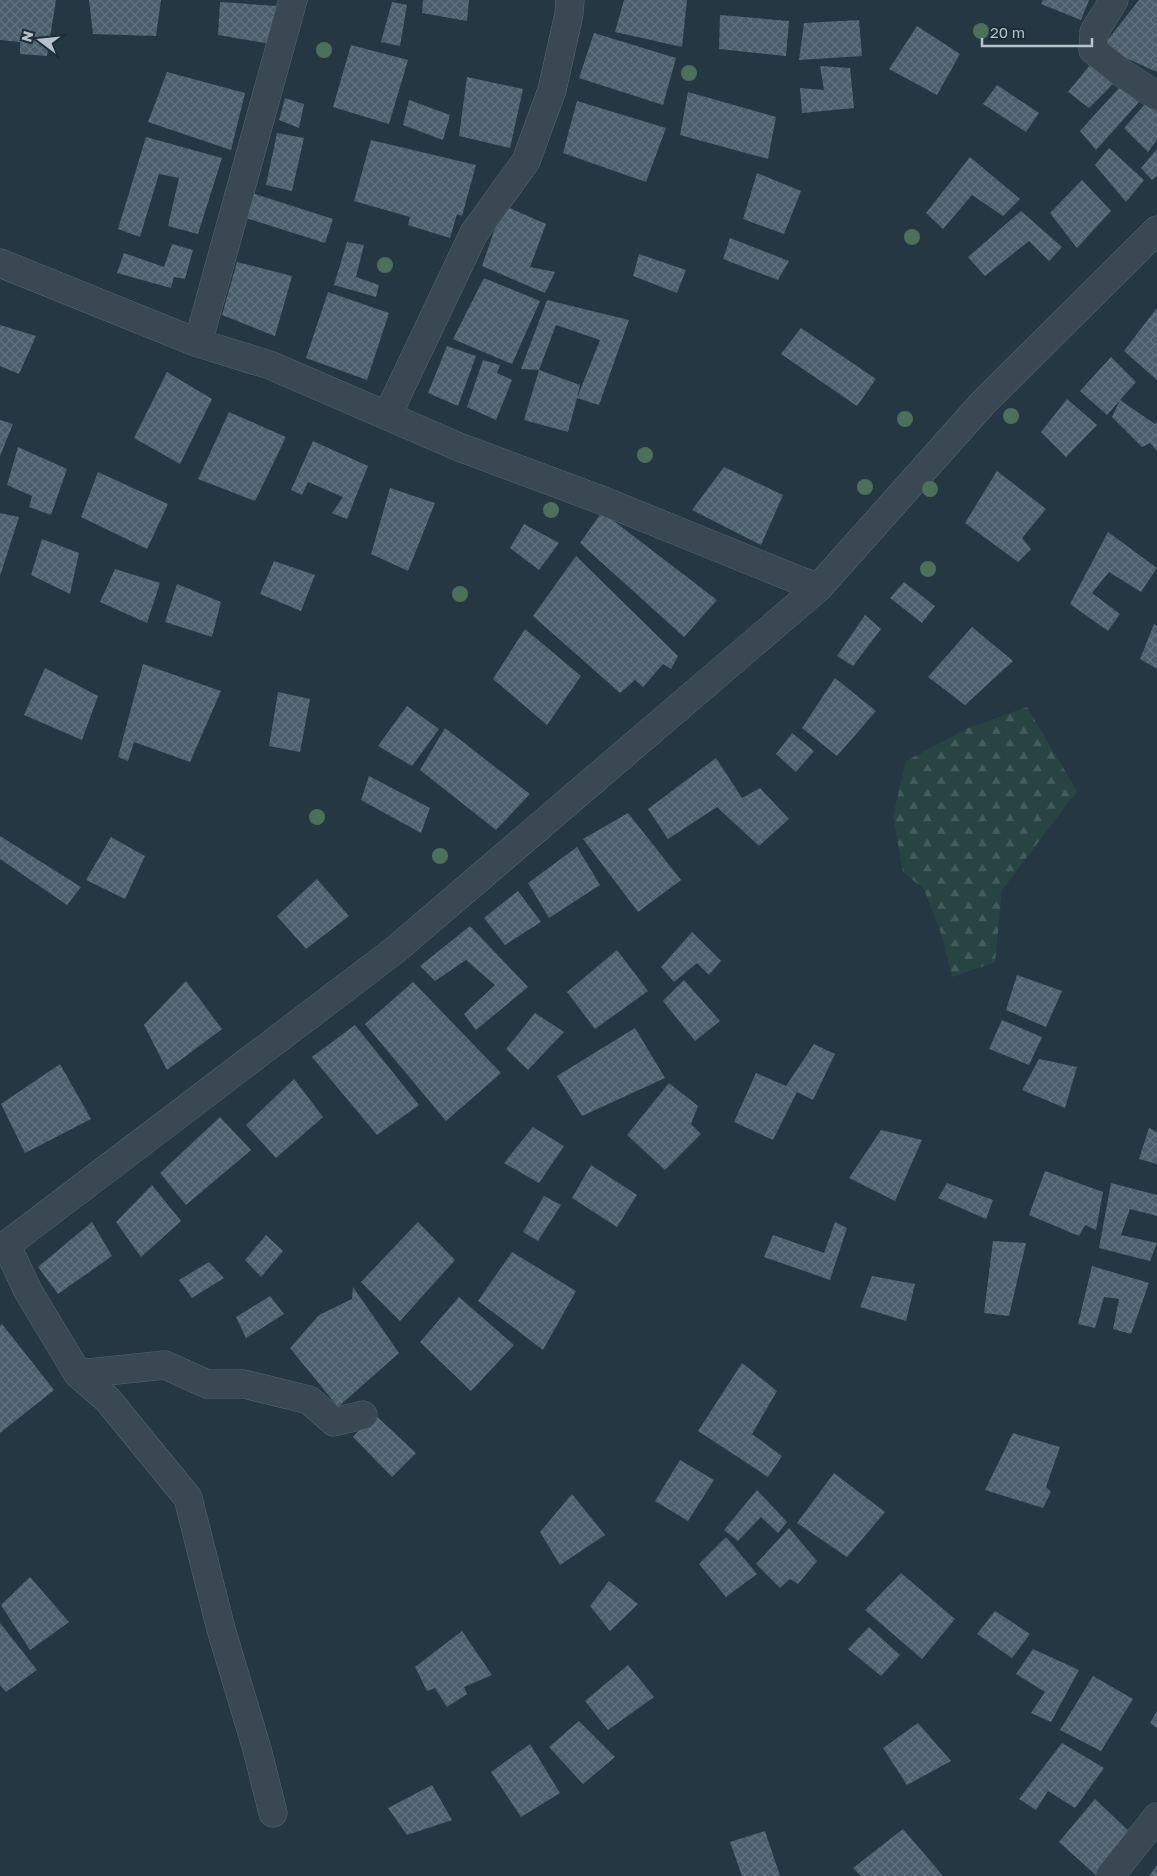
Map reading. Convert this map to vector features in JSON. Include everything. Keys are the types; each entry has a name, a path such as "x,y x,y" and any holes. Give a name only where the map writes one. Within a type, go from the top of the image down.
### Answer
{"street":[{"path":"198,343 293,0"},
{"path":"387,416 474,233 526,161 552,90 569,14 570,0"},
{"path":"1114,0 1094,32 1093,50 1122,73 1157,96"},
{"path":"273,1813 257,1749 221,1629 188,1498 108,1400 78,1374 3,1248 395,950 818,588 983,403 1157,230"},
{"path":"0,263 198,343 270,365 459,447 605,502 818,588"},
{"path":"78,1374 165,1365 207,1384 244,1384 309,1400 334,1422 363,1414"},
{"path":"1110,1876 1157,1817"}],"green space":[{"path":"1027,707 1077,791 1002,890 995,962 952,977 942,936 924,889 903,872 893,816 906,761 968,728"}],"building":[{"path":"0,0 56,0 47,56 20,54 20,42 0,40"},
{"path":"89,0 161,0 156,36 93,34"},
{"path":"423,0 469,0 467,21 422,13"},
{"path":"624,0 687,0 682,47 615,32"},
{"path":"1043,0 1089,0 1081,20 1041,4"},
{"path":"1139,0 1157,0 1157,72 1102,47"},
{"path":"220,2 277,6 271,44 218,35"},
{"path":"392,2 407,5 400,46 381,42"},
{"path":"720,15 789,21 786,56 719,49"},
{"path":"859,20 862,56 799,60 804,23"},
{"path":"917,26 960,54 937,95 889,69"},
{"path":"594,33 676,58 663,105 579,78"},
{"path":"351,45 408,60 389,124 333,107"},
{"path":"1094,60 1115,82 1089,108 1068,92"},
{"path":"820,66 850,68 854,108 802,113 800,88 824,90"},
{"path":"167,72 245,93 231,150 148,122"},
{"path":"467,77 523,89 510,148 459,136"},
{"path":"997,85 1039,113 1026,132 983,104"},
{"path":"1119,88 1139,102 1096,150 1080,131"},
{"path":"688,92 776,117 768,159 680,135"},
{"path":"285,98 304,104 299,128 279,120"},
{"path":"409,100 450,115 443,140 403,125"},
{"path":"577,101 666,128 646,182 563,153"},
{"path":"1147,102 1157,111 1157,140 1148,152 1124,128"},
{"path":"277,133 304,138 292,191 266,185"},
{"path":"146,137 222,158 198,234 168,226 179,178 159,174 140,237 118,229"},
{"path":"371,140 476,165 462,216 457,214 450,238 408,225 410,217 354,201"},
{"path":"1109,148 1144,180 1126,202 1095,165"},
{"path":"1157,149 1157,176 1152,180 1141,168"},
{"path":"970,157 1020,199 1003,216 972,195 943,229 926,213"},
{"path":"757,173 801,191 784,234 743,219"},
{"path":"1082,180 1111,211 1077,248 1050,213"},
{"path":"252,193 333,219 325,243 246,218"},
{"path":"503,205 546,224 530,267 555,272 545,293 482,266"},
{"path":"1021,211 1062,247 1049,261 1029,241 985,276 968,257"},
{"path":"730,238 789,261 778,280 723,259"},
{"path":"347,242 364,245 356,277 379,285 376,297 334,285"},
{"path":"172,244 193,250 185,279 174,277 171,288 117,273 124,253 164,267"},
{"path":"639,254 686,270 677,293 633,276"},
{"path":"237,262 292,276 275,336 222,315"},
{"path":"484,278 540,301 512,364 453,339"},
{"path":"328,292 389,313 367,380 306,358"},
{"path":"547,300 629,320 599,405 577,398 600,340 556,325 539,370 521,369"},
{"path":"1157,310 1157,380 1124,351"},
{"path":"0,325 36,336 19,374 0,366"},
{"path":"801,328 876,379 857,406 781,354"},
{"path":"447,346 476,356 458,406 428,393"},
{"path":"1111,357 1136,382 1107,415 1080,391"},
{"path":"483,360 500,365 497,373 512,380 496,420 467,407"},
{"path":"539,370 580,385 568,432 524,420"},
{"path":"167,372 212,399 180,464 134,438"},
{"path":"1067,399 1097,425 1066,457 1041,432"},
{"path":"1120,400 1155,424 1157,422 1157,451 1150,443 1142,447 1112,417"},
{"path":"229,412 286,437 255,501 198,479"},
{"path":"0,420 13,424 0,456"},
{"path":"313,441 368,466 347,519 332,513 343,497 308,482 302,495 291,490"},
{"path":"18,447 67,469 51,515 29,507 32,496 7,485"},
{"path":"724,467 783,495 761,545 692,510"},
{"path":"997,471 1046,509 1022,538 1031,549 1018,562 965,523"},
{"path":"98,472 168,504 147,549 81,517"},
{"path":"390,488 435,503 408,571 371,554"},
{"path":"602,512 717,600 684,637 580,543"},
{"path":"0,513 19,517 0,576"},
{"path":"524,524 559,543 539,570 510,548"},
{"path":"1108,532 1157,568 1141,592 1109,572 1092,593 1120,614 1108,631 1070,604"},
{"path":"42,539 79,553 70,594 31,575"},
{"path":"576,556 678,656 671,669 663,664 643,687 635,680 620,693 533,616"},
{"path":"274,561 315,575 301,611 260,594"},
{"path":"115,569 160,583 147,623 100,602"},
{"path":"904,582 935,606 922,623 890,598"},
{"path":"177,584 221,602 212,637 165,622"},
{"path":"865,615 881,629 853,666 837,656"},
{"path":"1154,624 1157,626 1157,669 1140,659"},
{"path":"972,627 1013,661 965,705 928,677"},
{"path":"525,629 581,676 547,725 493,679"},
{"path":"143,664 221,691 190,762 134,742 128,761 118,757"},
{"path":"45,668 98,696 82,740 24,715"},
{"path":"835,678 876,711 837,756 802,728"},
{"path":"278,692 310,699 300,752 269,746"},
{"path":"407,706 439,729 412,766 378,746"},
{"path":"445,728 530,794 496,830 420,770"},
{"path":"792,733 814,751 796,772 776,754"},
{"path":"716,758 742,798 760,788 789,819 759,846 717,807 668,839 648,809"},
{"path":"369,776 430,808 421,833 361,800"},
{"path":"628,813 681,880 638,912 583,839"},
{"path":"0,836 81,887 67,905 0,859"},
{"path":"111,837 145,856 125,899 86,880"},
{"path":"577,847 600,885 549,918 528,883"},
{"path":"317,879 349,916 306,949 277,916"},
{"path":"518,891 541,922 505,945 484,918"},
{"path":"470,926 528,987 476,1030 464,1014 495,985 466,960 435,981 420,966"},
{"path":"692,932 721,961 709,975 697,963 674,982 661,967"},
{"path":"617,950 648,991 595,1029 567,992"},
{"path":"1017,975 1062,991 1046,1027 1006,1010"},
{"path":"684,980 720,1021 695,1041 663,1001"},
{"path":"186,981 222,1029 167,1070 144,1025"},
{"path":"413,982 501,1073 446,1121 365,1024"},
{"path":"535,1013 564,1032 528,1070 506,1049"},
{"path":"1002,1020 1042,1037 1029,1065 989,1049"},
{"path":"355,1025 419,1105 377,1135 312,1057"},
{"path":"635,1028 665,1078 582,1116 557,1076"},
{"path":"814,1044 835,1054 813,1100 797,1092 773,1140 734,1122 756,1073 786,1086"},
{"path":"1039,1059 1077,1067 1065,1108 1022,1090"},
{"path":"60,1064 91,1119 25,1153 1,1104"},
{"path":"294,1079 323,1117 276,1158 246,1125"},
{"path":"669,1083 698,1106 691,1124 701,1134 665,1170 627,1135"},
{"path":"220,1117 251,1150 186,1205 160,1173"},
{"path":"533,1127 564,1146 539,1183 504,1163"},
{"path":"1149,1128 1157,1132 1157,1164 1139,1159"},
{"path":"881,1130 922,1140 895,1201 849,1178"},
{"path":"591,1165 637,1195 617,1227 572,1198"},
{"path":"1045,1171 1103,1192 1096,1230 1085,1225 1079,1236 1029,1215"},
{"path":"947,1183 993,1200 986,1219 938,1198"},
{"path":"1111,1183 1157,1195 1157,1216 1130,1209 1121,1235 1157,1243 1150,1261 1099,1248"},
{"path":"152,1185 181,1221 141,1257 116,1222"},
{"path":"544,1196 561,1205 538,1241 523,1232"},
{"path":"92,1222 112,1256 58,1294 38,1267"},
{"path":"418,1222 455,1260 400,1321 361,1282"},
{"path":"835,1222 847,1228 830,1280 764,1257 773,1235 824,1253"},
{"path":"266,1235 283,1251 261,1277 245,1260"},
{"path":"993,1241 1026,1243 1009,1316 984,1313"},
{"path":"512,1252 576,1291 543,1350 478,1301"},
{"path":"209,1262 224,1278 192,1298 179,1280"},
{"path":"1092,1266 1149,1283 1131,1334 1113,1329 1119,1299 1104,1297 1095,1328 1078,1324"},
{"path":"872,1276 915,1284 906,1321 860,1307"},
{"path":"353,1287 399,1353 338,1407 290,1348 319,1315 352,1299"},
{"path":"270,1296 284,1314 246,1338 236,1317"},
{"path":"459,1297 514,1345 471,1391 420,1342"},
{"path":"2,1324 54,1390 0,1433 0,1326"},
{"path":"742,1363 777,1391 752,1434 782,1456 768,1477 698,1431"},
{"path":"374,1414 416,1453 392,1477 353,1437"},
{"path":"1013,1433 1060,1447 1046,1487 1051,1492 1043,1508 985,1490"},
{"path":"680,1460 714,1480 688,1521 655,1501"},
{"path":"834,1473 885,1512 847,1557 797,1523"},
{"path":"757,1490 787,1522 778,1533 761,1517 738,1541 724,1530"},
{"path":"572,1494 605,1535 560,1565 540,1532"},
{"path":"789,1528 817,1561 798,1584 790,1579 780,1588 756,1564"},
{"path":"726,1537 757,1574 726,1597 699,1564"},
{"path":"901,1573 955,1619 922,1659 865,1610"},
{"path":"30,1577 69,1622 30,1650 1,1605"},
{"path":"609,1581 638,1604 610,1631 590,1606"},
{"path":"995,1611 1030,1634 1012,1658 977,1634"},
{"path":"0,1623 37,1670 6,1692 0,1685"},
{"path":"869,1627 900,1655 881,1676 848,1649"},
{"path":"462,1631 492,1675 464,1687 467,1694 447,1707 435,1688 427,1691 415,1667"},
{"path":"1033,1649 1079,1670 1051,1722 1031,1713 1045,1692 1016,1674"},
{"path":"628,1665 654,1697 608,1730 585,1701"},
{"path":"1093,1676 1133,1699 1101,1751 1060,1730"},
{"path":"1157,1711 1157,1728 1150,1723"},
{"path":"579,1721 615,1757 583,1784 549,1747"},
{"path":"918,1723 951,1761 907,1785 883,1748"},
{"path":"1062,1743 1104,1768 1075,1808 1048,1791 1036,1810 1019,1799"},
{"path":"530,1744 560,1793 521,1817 491,1772"},
{"path":"432,1785 452,1820 407,1835 388,1808"},
{"path":"1095,1799 1132,1834 1097,1876 1059,1842"},
{"path":"903,1829 943,1876 861,1876 853,1868"},
{"path":"765,1831 780,1876 742,1876 730,1842"},
{"path":"1157,1865 1157,1876 1149,1876"}]}
